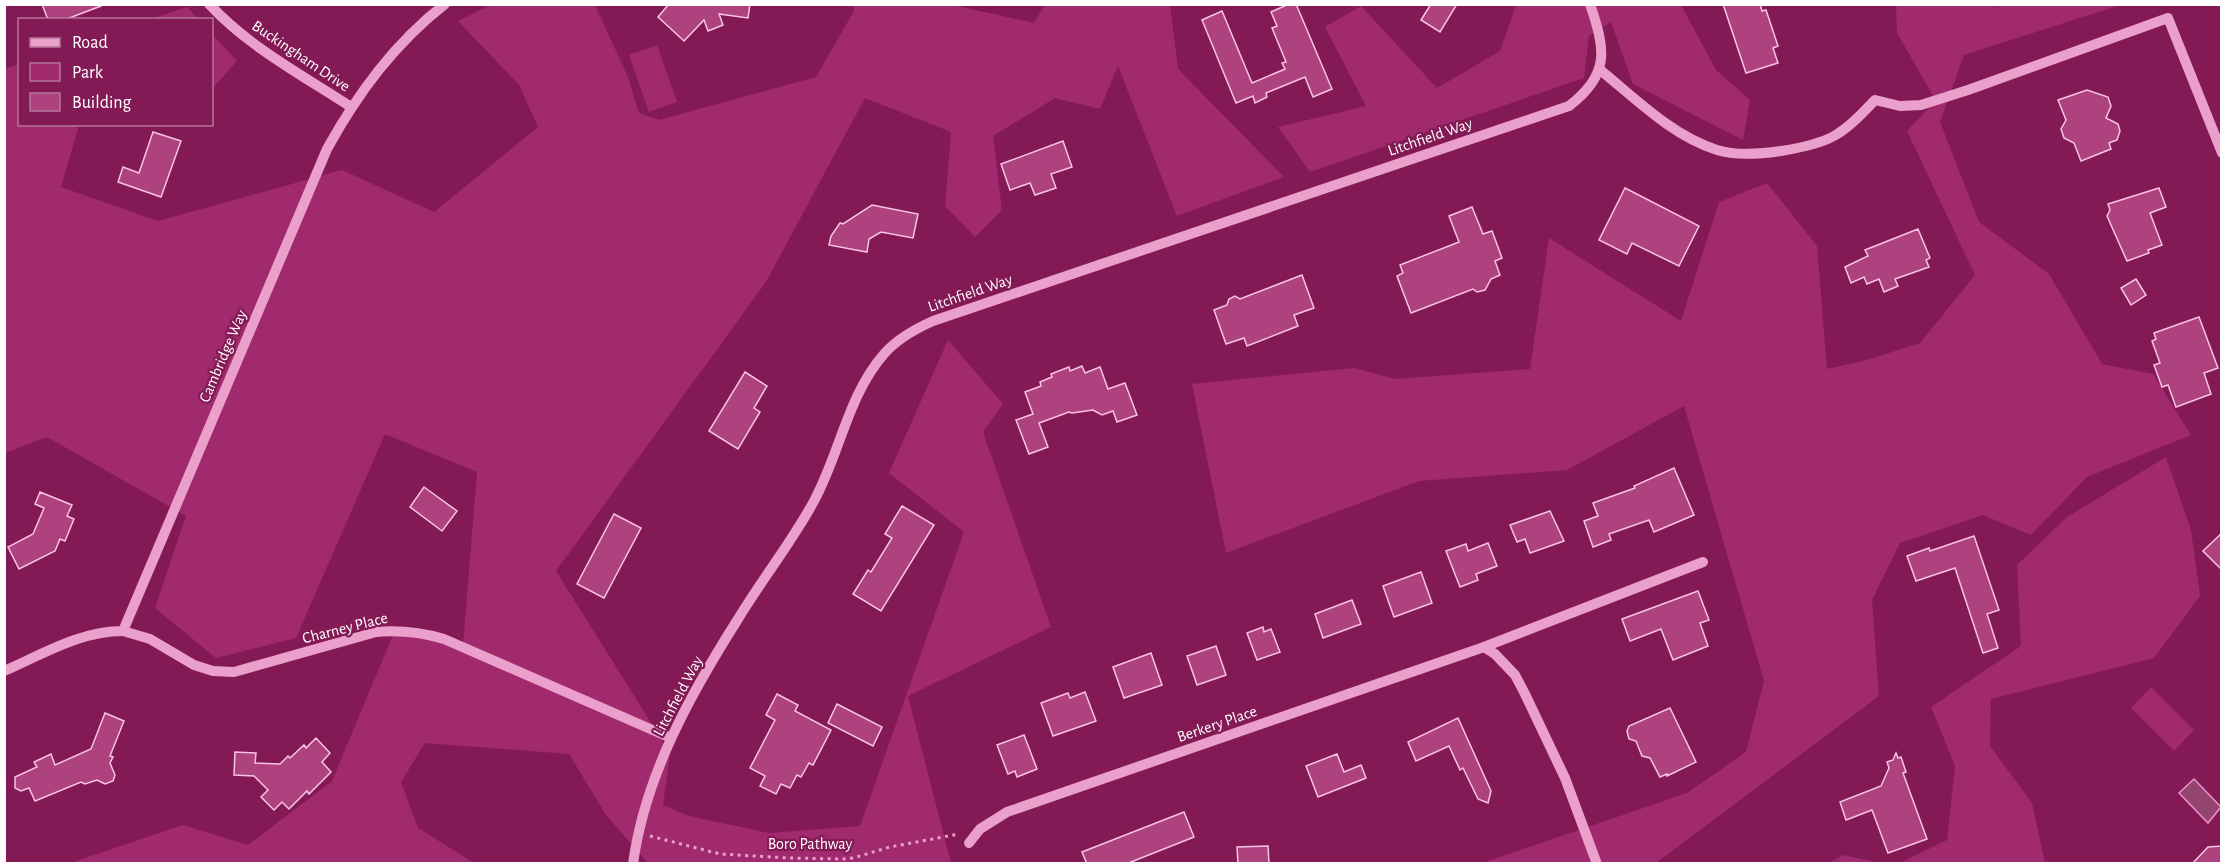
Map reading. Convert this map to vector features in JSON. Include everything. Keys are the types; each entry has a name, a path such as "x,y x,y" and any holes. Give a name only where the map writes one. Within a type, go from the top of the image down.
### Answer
{"street":[{"name":"Buckingham Drive","path":"209,4 246,38 351,107"},
{"name":"Cambridge Way","path":"123,631 327,149 351,107 376,72 399,45 445,4"},
{"path":"1590,4 1601,37 1602,54 1599,69 1665,122 1692,139 1718,150 1752,154 1812,146 1836,136 1852,124 1875,100 1900,106 1921,105 2168,18 2222,153"},
{"name":"Litchfield Way","path":"633,864 639,834 658,769 671,738 737,620 813,503 824,482 860,390 885,352 899,340 916,329 960,312 1569,106 1592,84 1599,69"},
{"name":"Berkery Place","path":"969,843 980,829 1007,812 1484,647 1703,562"},
{"name":"Charney Place","path":"123,631 150,639 194,665 213,671 234,672 376,632 399,630 422,632 444,639 671,738"},
{"path":"4,671 83,636 106,631 123,631"},
{"path":"1484,647 1495,654 1515,675 1524,692 1565,778 1597,864"}],"path":[{"name":"Boro Pathway","path":"639,834 720,854 843,859 980,829"}],"green space":[{"path":"1995,4 1996,7 2008,4 2120,5 1964,55 1940,122 1979,222 2049,274 2102,364 2153,374 2191,435 2087,477 2031,535 1983,515 1900,543 1872,600 1879,696 1656,863 1482,863 1687,793 1746,752 1764,681 1684,406 1567,470 1419,481 1226,553 1192,384 1354,368 1395,379 1530,369 1549,238 1681,321 1719,202 1767,183 1817,246 1827,369 1870,359 1920,343 1975,275 1907,131 1936,101 1897,33 1896,5"},
{"path":"491,5 595,5 628,77 639,113 659,120 816,77 854,11 853,5 953,5 1034,23 1045,5 1170,5 1178,69 1284,177 1177,216 1118,66 1100,109 1055,98 993,136 1002,210 975,237 945,206 951,132 865,98 766,282 556,571 670,753 663,805 689,816 769,833 860,826 964,532 889,473 948,340 1003,404 983,432 1051,627 908,696 951,863 648,863 606,815 569,754 425,743 401,782 418,828 474,863 70,863 183,825 248,845 332,781 395,630 463,645 477,472 385,434 296,638 216,658 155,608 186,516 47,437 5,453 4,69 18,64 18,126 79,126 61,187 158,221 342,170 434,212 538,127 519,85 458,21"},
{"path":"1516,5 1681,5 1716,70 1750,100 1743,140 1633,84 1611,22 1589,36 1584,78 1310,172 1278,127 1366,106 1325,27 1361,6 1437,88 1500,51"},
{"path":"187,7 197,18 154,18"},
{"path":"213,35 237,61 213,88"},
{"path":"657,45 677,102 649,112 629,55"},
{"path":"2166,457 2191,530 2200,596 2154,658 1991,699 1990,746 2032,803 2045,863 1900,863 1947,840 1955,766 1931,707 2021,646 2017,565 2067,517"},
{"path":"2151,687 2194,730 2174,751 2131,708"},
{"path":"1843,855 1879,863 1829,863"}],"shaded area":[{"path":"2194,779 2221,807 2208,823 2179,793"}],"building":[{"path":"42,4 100,4 101,6 69,18 47,18"},
{"path":"669,4 750,4 748,18 719,14 723,25 708,31 704,20 684,41 658,17"},
{"path":"1289,4 1296,4 1332,89 1313,97 1305,77 1266,93 1267,97 1255,103 1253,96 1236,103 1202,20 1222,11 1252,83 1285,69 1282,63 1286,62 1272,28 1277,26 1271,12"},
{"path":"1431,4 1457,4 1440,32 1421,20"},
{"path":"1723,4 1760,4 1762,11 1766,10 1778,46 1773,48 1778,63 1746,73"},
{"path":"2087,90 2108,97 2111,106 2106,118 2118,124 2120,131 2117,140 2109,143 2111,149 2081,161 2074,143 2064,138 2061,129 2066,120 2058,100"},
{"path":"153,132 181,141 161,197 118,182 123,167 139,173"},
{"path":"1063,141 1072,167 1051,174 1056,188 1035,195 1030,183 1010,190 1001,164"},
{"path":"1625,188 1699,226 1679,266 1632,243 1627,254 1599,240"},
{"path":"2159,188 2166,207 2150,213 2162,245 2148,250 2149,253 2127,261 2107,216 2110,210 2108,204"},
{"path":"872,205 918,214 913,238 881,232 869,239 867,252 829,245 831,236 840,223 843,224"},
{"path":"1472,207 1483,234 1492,231 1502,258 1495,261 1500,275 1491,279 1485,290 1477,292 1473,289 1411,313 1397,276 1403,273 1400,265 1459,242 1449,216"},
{"path":"1918,229 1930,258 1926,260 1929,267 1895,279 1898,286 1884,292 1879,279 1867,284 1864,277 1851,283 1845,267 1868,256 1865,250"},
{"path":"1302,275 1314,308 1294,315 1298,326 1247,346 1244,338 1226,344 1214,310 1227,305 1229,299 1235,296 1240,299"},
{"path":"2136,279 2146,295 2131,305 2121,288"},
{"path":"2199,317 2218,368 2204,373 2211,394 2176,407 2168,385 2162,387 2154,365 2160,363 2152,341 2156,339 2154,333"},
{"path":"1082,366 1085,373 1100,367 1108,389 1125,383 1137,415 1117,422 1113,411 1102,415 1093,410 1069,412 1039,423 1048,447 1029,454 1016,420 1033,414 1025,392 1041,386 1040,382 1052,377 1051,374 1069,367 1070,371"},
{"path":"745,372 767,386 754,408 760,412 738,449 709,431"},
{"path":"1674,468 1694,515 1654,532 1649,520 1609,534 1611,540 1593,547 1584,521 1598,516 1593,503 1635,488 1634,486"},
{"path":"424,487 457,511 442,531 410,507"},
{"path":"40,492 72,505 67,516 74,519 65,541 60,539 55,551 19,569 8,547 33,534 44,508 35,504"},
{"path":"902,506 934,525 881,611 853,594 868,570 871,572 892,538 885,534"},
{"path":"1550,511 1564,541 1530,553 1525,539 1517,542 1510,525"},
{"path":"614,514 641,528 604,598 577,584"},
{"path":"2222,533 2222,570 2203,551"},
{"path":"1974,536 1999,610 1987,614 1998,648 1983,653 1955,568 1916,581 1907,556"},
{"path":"1488,543 1497,566 1476,574 1478,580 1460,587 1446,551 1466,544 1468,551"},
{"path":"1421,572 1432,603 1394,617 1383,586"},
{"path":"1698,591 1709,620 1700,623 1708,646 1673,660 1661,629 1630,641 1622,619"},
{"path":"1352,600 1361,624 1323,638 1315,614"},
{"path":"1263,627 1264,632 1271,629 1280,652 1257,660 1247,633"},
{"path":"1216,646 1226,675 1197,685 1187,656"},
{"path":"1151,653 1162,685 1124,698 1113,667"},
{"path":"1085,692 1096,721 1053,736 1041,703 1068,693 1070,698"},
{"path":"777,694 798,705 795,711 831,730 813,765 809,763 801,777 797,775 790,788 781,784 776,794 760,786 765,776 750,768 775,720 766,715"},
{"path":"837,704 882,727 873,746 828,723"},
{"path":"1670,708 1696,762 1660,777 1650,758 1642,756 1636,741 1629,739 1627,731 1629,726"},
{"path":"105,713 124,721 110,756 113,757 110,763 115,775 113,781 105,784 97,780 85,784 81,782 35,801 29,788 21,791 15,788 15,777 37,767 34,762 51,754 55,765 91,749"},
{"path":"1458,718 1491,791 1488,803 1478,799 1463,768 1460,770 1449,746 1416,761 1408,742"},
{"path":"1024,735 1037,769 1017,777 1015,771 1008,774 997,745"},
{"path":"316,738 330,753 322,762 331,772 309,794 307,791 289,809 282,802 274,810 261,797 268,790 254,776 234,775 235,752 256,753 255,763 280,764 304,745 306,748"},
{"path":"1896,753 1898,758 1901,757 1906,772 1903,773 1927,839 1888,853 1872,810 1846,820 1840,802 1881,786 1889,768 1887,762 1893,760"},
{"path":"1337,754 1344,772 1361,765 1366,778 1318,797 1306,766"},
{"path":"1184,812 1194,837 1126,864 1087,864 1082,852"},
{"path":"1268,846 1269,864 1238,864 1237,847"},
{"path":"2222,846 2222,864 2192,864 2208,847"}]}
